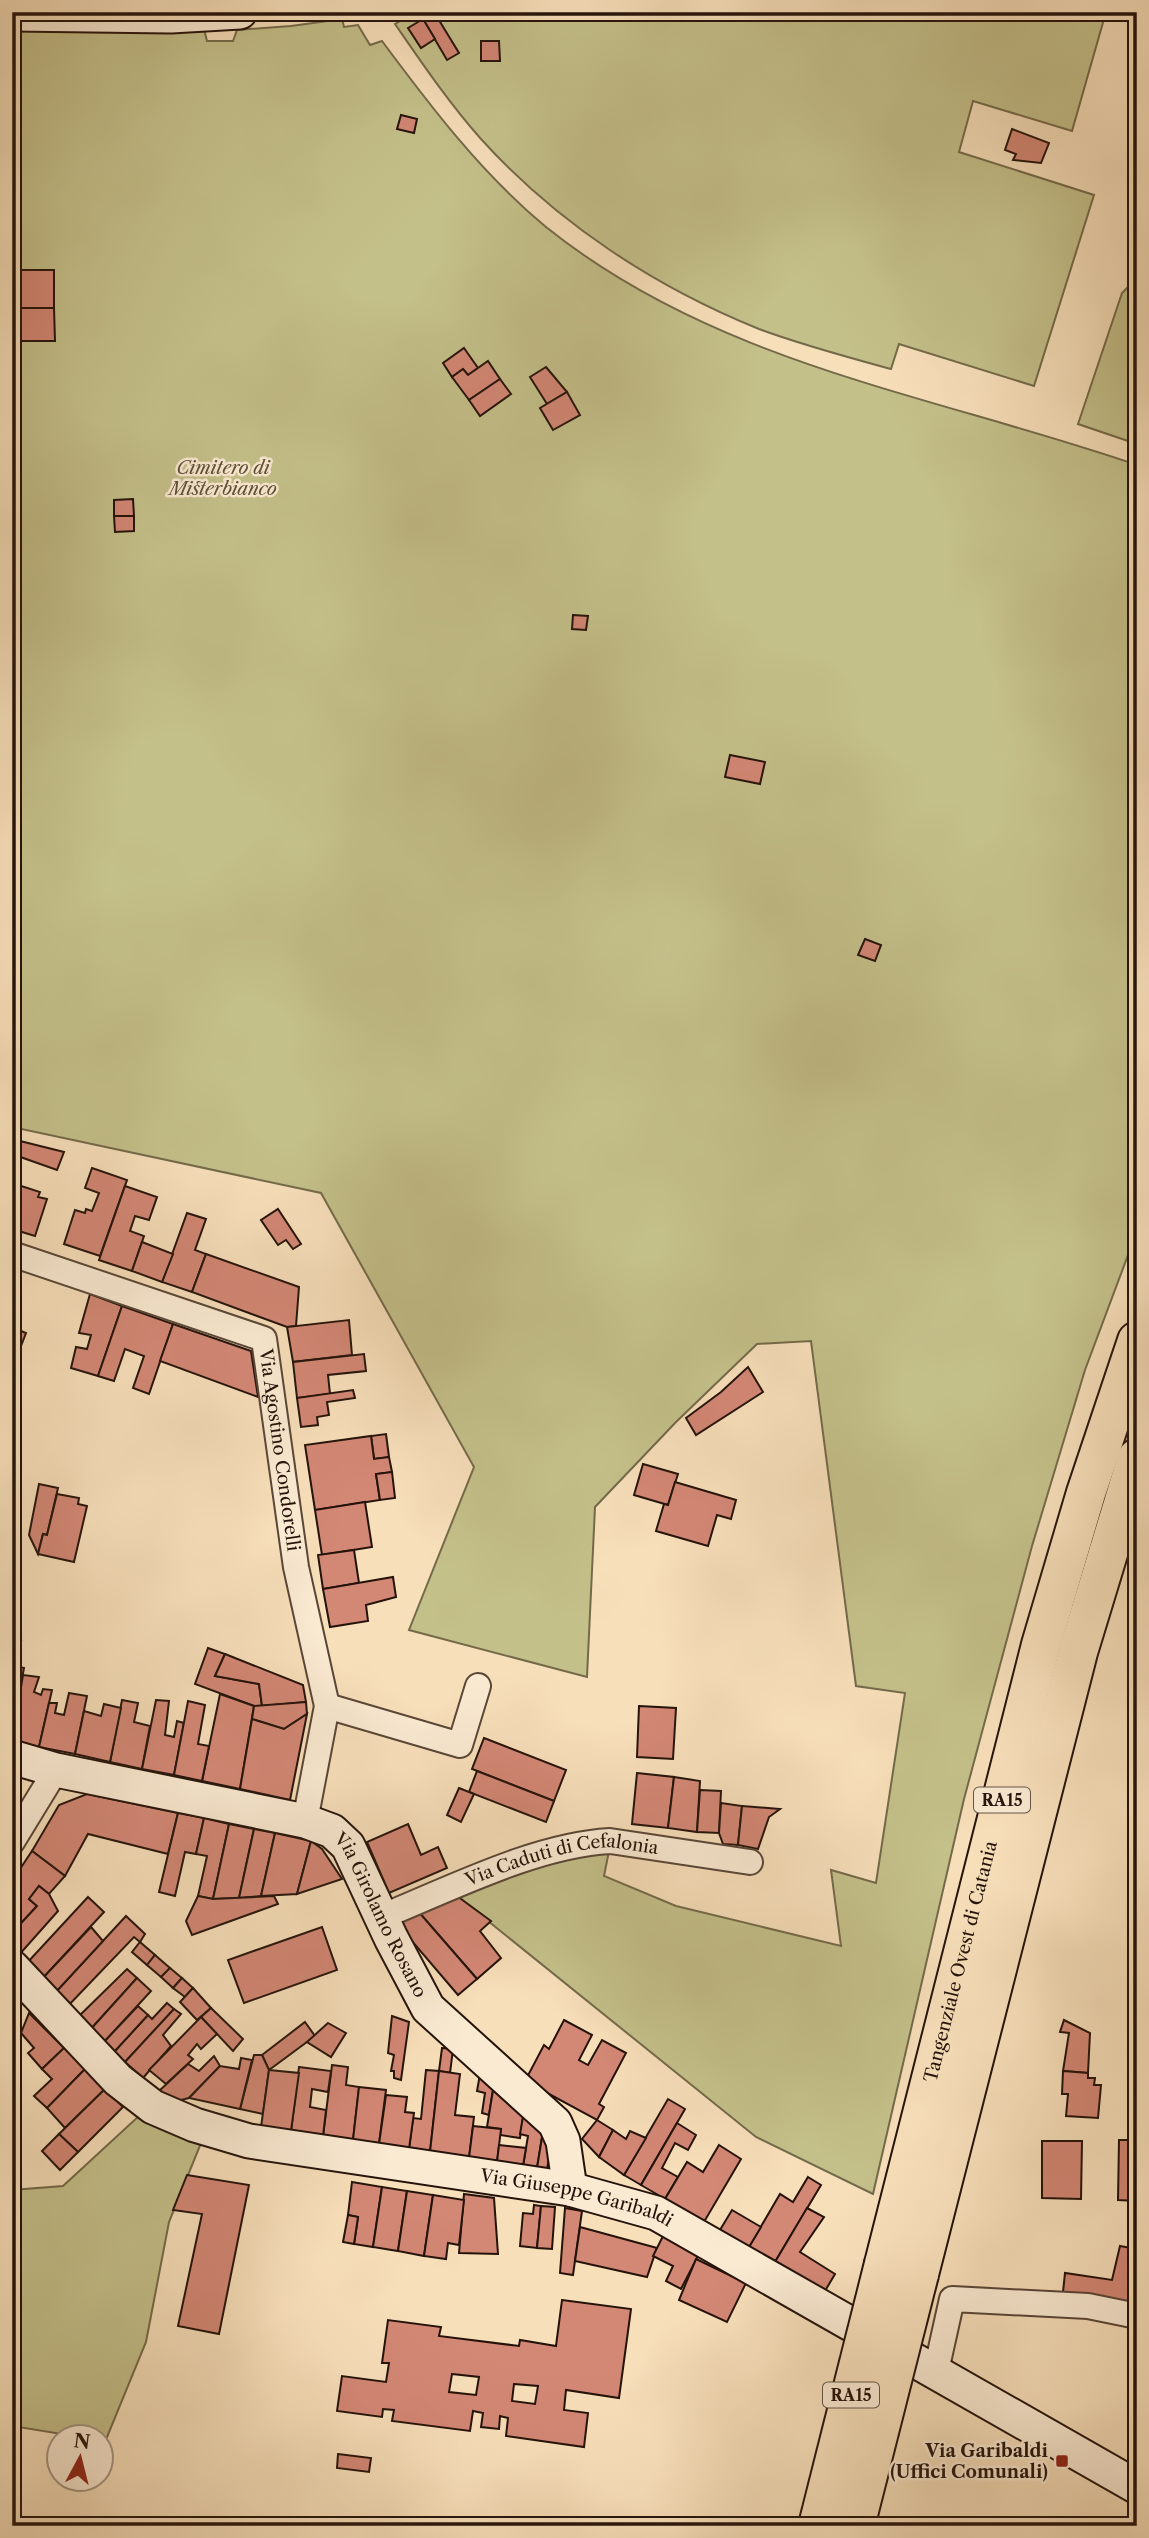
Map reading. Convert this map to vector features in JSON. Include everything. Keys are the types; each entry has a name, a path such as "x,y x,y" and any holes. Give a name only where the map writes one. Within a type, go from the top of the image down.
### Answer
{"highway":[{"name":"Tangenziale Ovest di Catania","path":"902,2269 1041,1645 1086,1493 1137,1341"},
{"name":"Tangenziale Ovest di Catania","path":"902,2269 1078,1652 1137,1458"},
{"name":"RA15","path":"818,2526 902,2269"},
{"name":"RA15","path":"855,2526 902,2269"}],"main road":[{"path":"12,14 171,16 240,12"},
{"name":"Via Girolamo Rosano","path":"12,1756 56,1770 305,1821 332,1831 348,1846 428,2008 555,2123 563,2141 570,2189"},
{"name":"Via Giuseppe Garibaldi","path":"12,1967 118,2080 153,2107 195,2125 249,2141 570,2189 656,2213 1137,2487"}],"street":[{"name":"Via Agostino Condorelli","path":"12,1254 264,1339 296,1567 327,1706 305,1821"},
{"path":"327,1706 460,1745 478,1686"},
{"path":"12,1842 56,1770"},
{"name":"Via Caduti di Cefalonia","path":"381,1917 528,1858 594,1842 610,1841 750,1862"},
{"path":"842,2319 890,2297 1088,2306 1137,2316"},
{"path":"936,2371 952,2299"}],"green space":[{"path":"416,12 1106,12 1072,131 973,101 959,152 1094,195 1034,386 899,344 891,369 825,350 759,329 645,273 575,225 510,170 481,139 395,24"},
{"name":"Cimitero di Misterbianco","path":"342,19 344,27 358,25 370,45 382,41 458,139 500,185 546,227 612,274 682,313 830,372 1137,465 1137,1231 1085,1370 1032,1546 964,1799 873,2194 756,2137 457,1896 536,1865 609,1851 604,1876 676,1906 841,1946 831,1870 876,1883 905,1693 856,1686 811,1341 757,1344 676,1422 595,1507 587,1677 409,1630 474,1467 321,1193 12,1127 12,27 204,29 207,41 233,41 237,30"},
{"path":"1137,278 1137,444 1078,424 1122,293"},
{"path":"140,2115 159,2128 201,2143 169,2222 146,2342 113,2422 46,2422 46,2431 12,2426 12,2190 63,2186"}],"building":[{"path":"434,12 459,53 447,60 423,19"},
{"path":"423,19 435,39 421,48 408,28"},
{"path":"481,41 499,41 500,61 481,61"},
{"path":"401,115 417,119 414,133 397,129"},
{"path":"1012,129 1049,143 1041,163 1013,160 1016,154 1005,150"},
{"path":"15,270 54,270 54,308 15,308"},
{"path":"15,308 54,308 55,341 15,341"},
{"path":"464,348 478,368 468,375 463,369 452,377 443,363"},
{"path":"488,361 500,379 469,400 452,377 463,369 468,375"},
{"path":"546,367 567,392 547,404 530,377"},
{"path":"500,379 511,394 480,416 469,400"},
{"path":"567,392 580,415 553,430 540,408"},
{"path":"133,499 134,516 114,516 114,500"},
{"path":"114,516 134,516 134,531 115,532"},
{"path":"573,615 588,616 586,630 572,629"},
{"path":"730,755 765,762 760,784 725,777"},
{"path":"865,939 881,945 875,961 858,955"},
{"path":"16,1140 64,1152 57,1170 12,1154"},
{"path":"92,1168 127,1180 100,1256 64,1244 75,1210 85,1213 86,1209 92,1211 99,1193 85,1188"},
{"path":"12,1183 40,1192 38,1197 47,1199 35,1236 12,1229"},
{"path":"125,1186 157,1197 149,1220 135,1216 130,1231 144,1236 132,1271 99,1260"},
{"path":"278,1209 301,1244 293,1249 286,1240 278,1245 261,1220"},
{"path":"187,1213 206,1219 195,1250 206,1254 192,1292 162,1282"},
{"path":"142,1242 173,1254 162,1282 132,1271"},
{"path":"206,1254 299,1287 296,1326 287,1327 192,1292"},
{"path":"90,1294 122,1306 98,1376 71,1368 76,1347 87,1349 91,1335 79,1333"},
{"path":"122,1306 173,1324 149,1394 133,1388 144,1356 125,1349 114,1381 98,1376"},
{"path":"349,1320 352,1355 293,1362 287,1327"},
{"path":"173,1324 251,1351 258,1397 160,1361"},
{"path":"12,1327 26,1333 21,1346 12,1342"},
{"path":"364,1354 366,1371 328,1375 330,1394 297,1398 293,1362"},
{"path":"748,1367 763,1392 696,1435 686,1418 721,1392"},
{"path":"353,1390 355,1398 327,1402 329,1415 317,1417 318,1425 301,1427 297,1398"},
{"path":"386,1434 389,1457 374,1459 371,1436"},
{"path":"371,1436 374,1459 389,1457 392,1472 376,1474 380,1500 315,1510 305,1445"},
{"path":"643,1464 678,1474 668,1505 634,1495"},
{"path":"392,1472 395,1498 380,1500 376,1474"},
{"path":"675,1482 736,1500 731,1519 717,1515 708,1546 656,1531 664,1504 668,1505"},
{"path":"39,1484 58,1488 47,1535 43,1534 38,1554 29,1535"},
{"path":"57,1494 79,1498 78,1504 87,1506 74,1562 38,1554 43,1534 47,1535"},
{"path":"365,1502 372,1547 322,1555 315,1510"},
{"path":"354,1550 359,1583 323,1589 318,1555"},
{"path":"393,1577 396,1597 366,1605 368,1621 330,1627 323,1589"},
{"path":"12,1641 21,1641 15,1666 24,1668 12,1731"},
{"path":"208,1648 225,1654 215,1676 259,1684 262,1706 254,1706 195,1684"},
{"path":"225,1654 303,1685 306,1702 262,1706 259,1684 215,1676"},
{"path":"23,1675 39,1677 34,1692 41,1695 43,1689 52,1690 39,1747 12,1741"},
{"path":"69,1693 87,1696 75,1754 39,1747 49,1703 57,1703 55,1713 64,1715"},
{"path":"220,1694 254,1706 240,1789 202,1781"},
{"path":"122,1700 138,1703 134,1722 150,1726 142,1769 110,1762"},
{"path":"156,1700 169,1701 165,1735 174,1737 177,1721 184,1723 174,1775 142,1769"},
{"path":"188,1701 205,1705 198,1744 209,1746 202,1781 174,1775"},
{"path":"306,1702 307,1714 284,1729 252,1719 254,1706"},
{"path":"104,1704 121,1708 110,1762 75,1754 84,1711 101,1716"},
{"path":"639,1706 676,1708 673,1759 637,1757"},
{"path":"307,1714 290,1800 240,1789 252,1719 284,1729"},
{"path":"484,1738 566,1770 554,1801 472,1769"},
{"path":"477,1771 554,1801 546,1822 469,1792"},
{"path":"637,1773 674,1777 668,1828 632,1824"},
{"path":"674,1777 700,1781 697,1832 668,1828"},
{"path":"459,1788 474,1794 461,1822 447,1815"},
{"path":"700,1790 721,1791 719,1833 697,1832"},
{"path":"87,1794 178,1813 168,1854 88,1834 65,1876 32,1851 59,1805"},
{"path":"721,1803 742,1806 738,1845 723,1844 719,1833"},
{"path":"742,1806 780,1809 769,1817 758,1849 738,1845"},
{"path":"178,1813 204,1818 196,1854 185,1852 175,1896 159,1892"},
{"path":"204,1818 229,1824 213,1899 198,1896 207,1856 196,1854"},
{"path":"229,1824 254,1829 239,1898 213,1899"},
{"path":"408,1824 421,1855 438,1847 447,1868 389,1893 367,1842"},
{"path":"254,1829 275,1833 261,1896 239,1898"},
{"path":"275,1833 311,1841 297,1894 261,1896"},
{"path":"311,1841 322,1849 342,1879 297,1894"},
{"path":"32,1851 65,1876 49,1894 39,1886 29,1899 37,1906 12,1933 12,1881"},
{"path":"39,1886 49,1894 58,1911 19,1955 12,1946 12,1933 37,1906 29,1899"},
{"path":"198,1896 213,1899 274,1896 278,1904 192,1935 186,1921"},
{"path":"457,1896 491,1921 480,1931 501,1958 477,1979 417,1910"},
{"path":"88,1897 104,1912 41,1980 26,1964"},
{"path":"417,1910 477,1979 458,1995 399,1926 399,1917"},
{"path":"126,1916 145,1934 140,1942 134,1937 66,2008 54,1994"},
{"path":"91,1927 103,1941 54,1994 41,1980"},
{"path":"322,1927 337,1970 244,2003 228,1960"},
{"path":"140,1942 155,1955 147,1965 132,1952"},
{"path":"155,1955 170,1968 161,1977 147,1965"},
{"path":"170,1968 182,1978 173,1988 161,1977"},
{"path":"127,1969 137,1978 90,2030 77,2018"},
{"path":"137,1978 151,1991 104,2042 90,2030"},
{"path":"182,1978 193,1988 185,1997 173,1988"},
{"path":"193,1988 211,2008 197,2020 180,2002"},
{"path":"167,2003 174,2009 125,2062 114,2052 148,2015 152,2019"},
{"path":"138,2006 148,2015 114,2052 104,2042"},
{"path":"211,2008 243,2039 233,2051 201,2017"},
{"path":"174,2009 181,2014 163,2035 171,2046 143,2078 125,2062"},
{"path":"29,2013 64,2048 42,2069 28,2053 34,2048 21,2033"},
{"path":"392,2016 409,2022 401,2080 394,2078 394,2071 391,2071 394,2055 388,2053"},
{"path":"201,2017 217,2034 201,2049 197,2044 188,2055 193,2059 166,2084 149,2070"},
{"path":"564,2020 592,2035 579,2060 588,2065 602,2040 626,2053 599,2104 604,2107 597,2120 525,2081 544,2045 549,2049"},
{"path":"1064,2020 1090,2033 1088,2073 1063,2071 1069,2033 1060,2032"},
{"path":"305,2022 315,2036 269,2070 262,2055"},
{"path":"328,2023 346,2033 331,2057 307,2042"},
{"path":"64,2048 85,2069 47,2108 34,2096 52,2079 42,2069"},
{"path":"442,2048 453,2049 450,2073 439,2071"},
{"path":"254,2055 262,2055 269,2070 263,2114 240,2109"},
{"path":"214,2056 220,2066 189,2098 177,2101 159,2091 188,2064 199,2071"},
{"path":"241,2058 252,2060 240,2109 189,2098 220,2066 239,2069"},
{"path":"332,2065 348,2067 346,2085 359,2087 353,2140 323,2136"},
{"path":"299,2067 331,2071 328,2092 312,2089 310,2107 326,2110 323,2136 291,2131"},
{"path":"85,2069 105,2089 65,2128 47,2108"},
{"path":"269,2070 299,2073 291,2131 261,2127"},
{"path":"426,2070 439,2071 430,2152 409,2149 413,2118 421,2119"},
{"path":"439,2071 460,2074 455,2115 474,2117 469,2158 430,2152"},
{"path":"1063,2071 1088,2073 1088,2078 1095,2078 1094,2085 1101,2085 1098,2118 1066,2116 1068,2094 1062,2094"},
{"path":"480,2074 494,2084 489,2115 482,2113 485,2093 477,2091"},
{"path":"494,2084 524,2111 520,2138 500,2135 501,2129 487,2127"},
{"path":"359,2087 386,2090 379,2144 353,2140"},
{"path":"105,2089 123,2107 78,2152 59,2134"},
{"path":"386,2095 407,2097 405,2112 414,2113 409,2149 379,2144"},
{"path":"668,2099 685,2109 641,2185 624,2175"},
{"path":"524,2111 544,2125 537,2168 523,2166 528,2136 520,2134"},
{"path":"597,2120 613,2130 599,2157 582,2139"},
{"path":"677,2123 696,2135 688,2150 675,2143 662,2168 678,2177 665,2199 641,2185"},
{"path":"544,2125 552,2138 547,2170 537,2168"},
{"path":"473,2126 501,2129 497,2162 469,2158"},
{"path":"613,2130 626,2139 630,2131 646,2138 624,2175 599,2157"},
{"path":"59,2134 78,2152 60,2170 42,2151"},
{"path":"1119,2140 1137,2140 1137,2201 1118,2200"},
{"path":"1042,2141 1082,2141 1081,2199 1042,2198"},
{"path":"499,2145 526,2148 523,2166 497,2162"},
{"path":"719,2145 741,2159 704,2222 665,2199 687,2162 703,2172"},
{"path":"187,2175 249,2185 219,2334 178,2326 202,2214 173,2210"},
{"path":"808,2177 821,2185 775,2262 749,2247 780,2194 793,2202"},
{"path":"352,2182 382,2187 373,2247 354,2244 358,2217 348,2215"},
{"path":"382,2187 407,2191 398,2251 373,2247"},
{"path":"407,2191 433,2195 424,2256 398,2251"},
{"path":"464,2194 494,2198 498,2254 459,2253"},
{"path":"433,2195 464,2200 459,2245 448,2243 446,2259 424,2256"},
{"path":"534,2205 541,2206 537,2248 520,2246 523,2213 533,2214"},
{"path":"541,2206 555,2207 552,2249 537,2248"},
{"path":"565,2208 582,2211 573,2275 560,2273"},
{"path":"807,2208 824,2217 800,2252 835,2274 825,2291 775,2262"},
{"path":"732,2210 761,2227 749,2247 720,2230"},
{"path":"348,2215 358,2217 354,2244 343,2242"},
{"path":"580,2227 657,2248 647,2277 575,2261"},
{"path":"663,2236 699,2254 681,2289 666,2281 673,2266 653,2256"},
{"path":"1120,2246 1137,2249 1137,2304 1063,2292 1065,2273 1112,2280"},
{"path":"696,2259 746,2283 727,2322 679,2300"},
{"path":"562,2300 631,2309 619,2398 566,2390 564,2410 588,2413 584,2447 506,2436 508,2418 500,2416 499,2429 481,2427 483,2413 473,2411 470,2431 392,2421 394,2410 383,2409 382,2417 337,2411 342,2376 386,2382 389,2363 382,2363 388,2320 441,2327 439,2336 519,2346 520,2340 556,2346","holes":["452,2374 479,2377 476,2395 449,2392","514,2384 538,2386 535,2404 512,2401"]},
{"path":"338,2454 371,2458 369,2472 337,2468"}],"place":[{"name":"Via Garibaldi (Uffici Comunali)","path":"1062,2461"}]}
